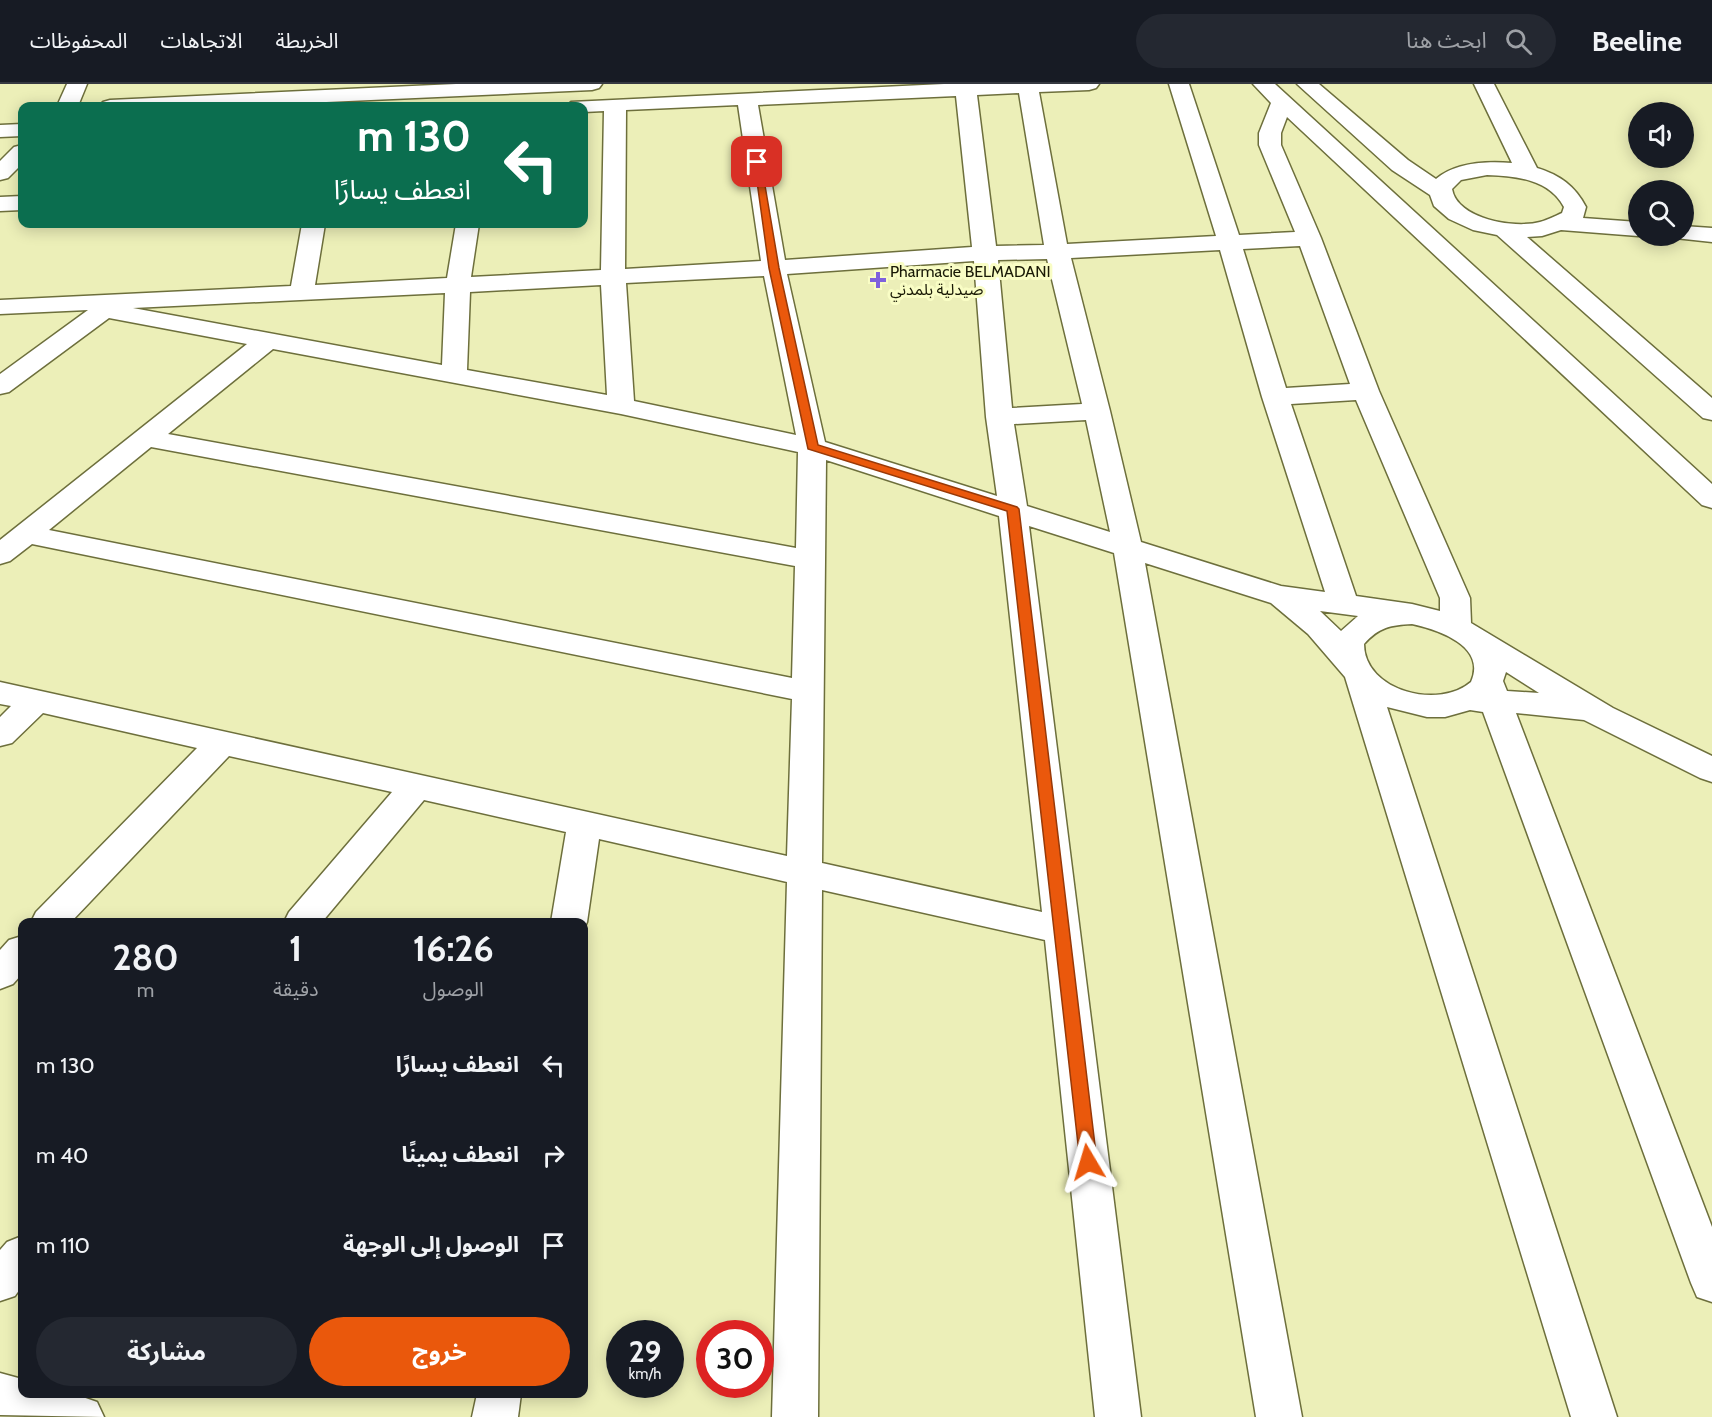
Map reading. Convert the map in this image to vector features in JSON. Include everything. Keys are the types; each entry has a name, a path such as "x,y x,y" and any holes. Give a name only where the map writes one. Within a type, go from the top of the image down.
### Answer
{"street":[{"path":"70,102 77,84"},
{"path":"174,102 368,90 592,84"},
{"path":"588,106 1089,84"},
{"path":"1179,84 1275,397 1344,605"},
{"path":"1263,84 1712,499"},
{"path":"1307,84 1400,165 1438,190"},
{"path":"1484,84 1528,173"},
{"path":"1028,87 1056,252 1097,411 1128,549 1279,1417"},
{"path":"966,90 985,253 999,417 1013,509 1118,1417"},
{"path":"747,99 774,268 812,447 795,1417"},
{"path":"1282,102 1270,133 1270,145 1309,238 1366,391 1455,598 1466,633 1486,654 1491,668 1482,695 1712,1282"},
{"path":"615,105 613,275 621,406"},
{"path":"0,111 18,110"},
{"path":"0,131 18,130"},
{"path":"0,173 18,156"},
{"path":"1497,168 1528,173 1562,188 1571,197 1575,207 1572,217 1546,229 1504,230 1464,219 1449,210 1440,200 1438,190 1442,181 1452,174 1468,169 1497,168"},
{"path":"0,204 18,203"},
{"path":"1562,223 1628,228"},
{"path":"302,292 312,228"},
{"path":"453,376 458,285 466,228"},
{"path":"1504,230 1712,412"},
{"path":"1694,234 1712,235"},
{"path":"0,307 111,305 302,292 774,268 985,253 1056,252 1309,238"},
{"path":"0,386 111,305 267,341 621,406 812,447 1278,595 1435,618 1466,633 1602,716 1712,770"},
{"path":"0,555 267,341"},
{"path":"1275,397 1366,391"},
{"path":"999,417 1097,411"},
{"path":"146,438 810,560"},
{"path":"26,534 808,692"},
{"path":"1278,595 1313,619 1332,637 1355,670 1377,690 1397,699 1420,705 1442,706 1482,695 1566,707 1602,716"},
{"path":"1412,614 1383,616 1361,626 1349,642 1355,670 1594,1417"},
{"path":"0,693 1062,930"},
{"path":"0,735 37,701"},
{"path":"53,918 222,743"},
{"path":"305,918 417,786"},
{"path":"570,918 584,825"},
{"path":"0,974 18,954"},
{"path":"0,1282 18,1261"},
{"path":"0,1394 81,1417"},
{"path":"495,1417 498,1398"}],"place":[{"name":"Pharmacie BELMADANI صيدلية بلمدني","path":"878,280"}],"route":[{"path":"757,162 774,268 812,447 1013,509 1088,1162"}]}
